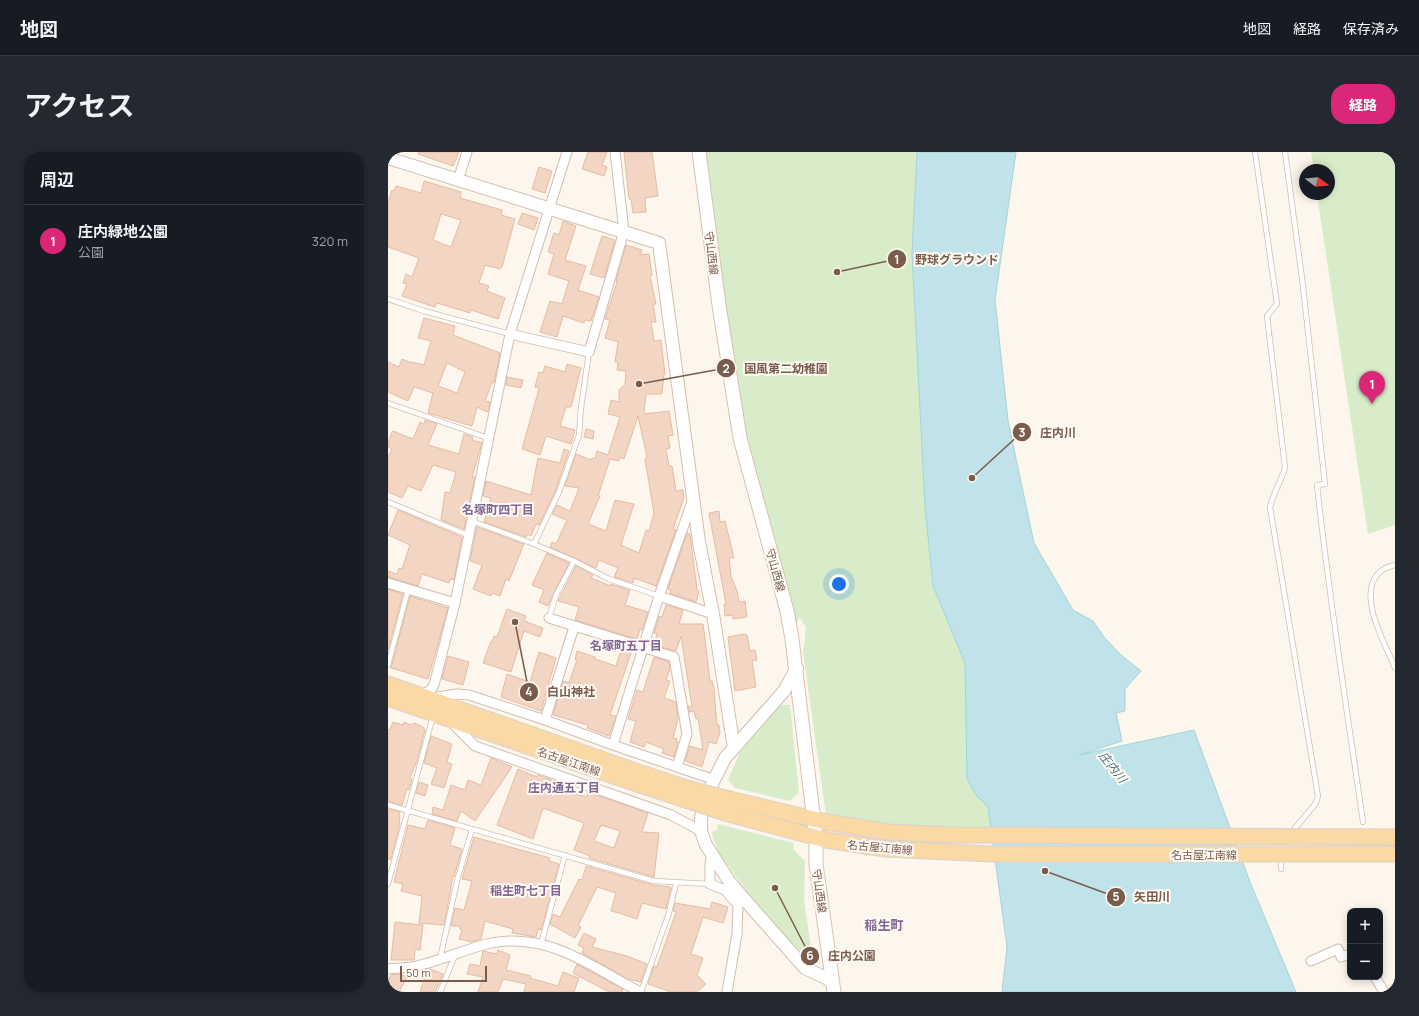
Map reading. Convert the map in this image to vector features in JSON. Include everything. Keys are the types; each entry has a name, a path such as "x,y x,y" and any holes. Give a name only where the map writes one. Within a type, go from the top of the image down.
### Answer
{"main road":[{"name":"守山西線","path":"699,152 719,305 740,438 787,611 797,668 820,821 821,839 816,864 833,987"},
{"name":"名古屋江南線","path":"388,684 427,696 633,776"},
{"name":"名古屋江南線","path":"388,698 434,715 633,776 690,789 727,806 821,839 886,849 991,854 1395,854"},
{"name":"名古屋江南線","path":"727,806 889,832 952,835 1395,836"}],"street":[{"path":"458,180 467,152"},
{"path":"427,696 434,685 455,603 470,536 471,521 510,334 567,152"},
{"path":"510,334 589,352 624,231 615,152"},
{"path":"388,158 659,242 700,542 734,748"},
{"path":"613,745 659,596 694,497"},
{"path":"388,583 455,603"},
{"path":"659,596 713,614"},
{"path":"549,618 674,657 687,734 677,767"},
{"path":"545,720 574,627"},
{"path":"797,668 784,691 725,758 701,817 701,831 706,845 712,855 729,881 744,899 805,968 833,987"},
{"path":"427,696 457,694 469,695 715,780"},
{"path":"450,720 475,746 671,815 701,831"},
{"path":"712,855 710,864 710,884 725,890 738,905 737,934 730,991"},
{"path":"388,969 413,967 490,943 502,942 541,944 560,949 588,962 599,971 640,992"},
{"path":"1311,961 1338,949 1341,957 1347,955"},
{"path":"1377,980 1384,992"}],"lane":[{"path":"1255,152 1277,304 1267,316 1285,467 1283,475 1272,497 1270,507 1318,796 1316,803 1281,845 1281,869"},
{"path":"1285,152 1302,278 1325,484 1317,485 1322,531 1336,648 1363,822"},
{"path":"388,299 424,311 510,334"},
{"path":"534,544 559,492 579,435 580,408 589,352"},
{"path":"388,403 488,438"},
{"path":"388,502 470,536"},
{"path":"471,521 534,544 574,561 609,580 659,596"},
{"path":"549,618 556,595 574,561"},
{"path":"1395,564 1384,569 1376,576 1370,596 1371,609 1395,668"},
{"path":"388,665 408,590"},
{"path":"388,884 434,715"},
{"path":"388,805 654,881 710,884"},
{"path":"440,959 457,880 472,829"},
{"path":"541,944 565,855"},
{"path":"640,992 669,913 676,883"},
{"path":"440,992 455,954"}],"green space":[{"path":"699,152 917,152 912,253 925,507 933,586 965,663 967,779 976,795 988,807 993,842 930,841 888,838 826,829 826,815 803,653 806,627 799,617 792,639 740,438"},
{"path":"1311,152 1395,152 1395,525 1368,534 1318,200 1335,200 1335,164 1313,164"},
{"path":"780,705 790,705 799,792 790,801 735,788 728,780 740,752"},
{"path":"718,824 794,843 793,849 805,861 804,899 812,956 803,952 777,928 749,894 719,853 712,832 717,830"}],"water":[{"path":"917,152 1016,152 995,300 1008,421 1034,543 1073,610 1093,621 1104,637 1121,655 1141,671 1125,689 1125,711 1116,713 1122,741 1079,755 1194,730 1250,882 1296,992 1002,992 1007,947 988,807 976,795 967,779 965,663 933,586 925,507 912,253"}],"building":[{"path":"418,152 459,152 453,166 418,154"},
{"path":"588,152 607,152 602,165 607,167 604,176 582,169"},
{"path":"624,152 652,152 658,196 645,198 646,212 633,213 631,199 629,199"},
{"path":"539,167 552,171 545,193 532,189"},
{"path":"424,181 461,192 460,198 502,210 501,215 515,219 502,267 500,269 485,265 479,283 489,286 487,291 505,298 498,319 471,310 470,313 437,303 435,307 402,296 407,284 403,283 406,274 412,277 419,258 388,247 388,202 392,190 394,191 396,186 421,193","holes":["441,214 461,220 451,247 433,240"]},
{"path":"522,213 538,218 534,230 518,224"},
{"path":"563,221 576,226 565,260 586,266 578,290 599,297 591,321 585,320 584,323 563,316 557,337 540,332 550,301 562,304 569,281 548,274 554,254 548,252 554,233 559,235"},
{"path":"602,236 615,240 604,278 590,274"},
{"path":"626,245 642,250 640,255 649,254 652,275 650,276 656,304 653,304 656,322 651,322 654,341 661,340 665,374 662,394 646,394 644,414 669,411 673,435 668,436 670,448 666,449 669,466 672,466 676,491 683,490 684,498 673,529 676,530 656,586 634,578 633,583 614,577 618,568 599,560 596,568 550,547 552,542 556,544 567,520 552,514 557,505 570,511 579,488 565,486 576,454 591,460 592,458 595,459 597,451 608,455 620,417 608,414 611,400 619,402 619,390 625,384 626,371 617,370 618,362 615,362 618,342 605,338 610,320 605,319 617,282 616,281","holes":["638,416 647,457 645,459 654,513 649,531 646,530 639,553 621,545 634,504 615,500 606,531 588,524 600,496 598,496 610,459 619,461 620,457 624,459"]},
{"path":"424,318 455,326 453,335 500,353 494,383 492,382 485,401 490,402 489,408 487,412 477,407 472,426 428,413 433,393 414,387 408,401 388,392 388,362 399,367 402,359 412,363 424,365 431,341 418,338","holes":["447,363 465,372 457,393 438,386"]},
{"path":"567,364 581,368 571,407 566,407 560,426 575,430 571,444 546,436 540,455 522,449 539,388 535,387 539,372 543,373 545,366 565,372"},
{"path":"507,377 523,380 521,388 506,385"},
{"path":"425,420 437,424 428,445 459,454 464,434 473,437 472,440 482,443 472,477 475,477 464,529 441,520 445,492 450,493 456,472 433,465 421,491 408,486 402,498 388,492 388,457 392,449 388,447 388,442 392,432 393,431 413,439 420,422 424,424"},
{"path":"586,429 594,431 593,439 584,437"},
{"path":"564,449 569,451 555,492 539,525 536,524 531,536 528,534 526,537 484,522 491,498 483,496 486,481 531,495 538,458 560,463"},
{"path":"398,510 462,537 454,580 450,579 449,583 422,574 418,586 388,577 388,571 397,574 399,568 402,569 410,545 388,535"},
{"path":"719,511 720,522 725,521 734,558 729,558 731,576 737,591 739,602 745,601 747,617 733,619 733,615 725,616 724,604 726,604 709,513"},
{"path":"477,527 524,544 509,581 506,579 500,596 492,593 491,596 473,589 482,565 470,561"},
{"path":"687,533 690,534 697,590 699,591 696,602 670,593 671,590 668,589"},
{"path":"547,553 569,563 548,606 539,602 544,590 532,585"},
{"path":"576,566 593,575 591,578 611,586 611,584 630,590 625,605 648,612 642,630 640,629 637,639 575,620 579,607 558,601"},
{"path":"388,589 403,594 388,650"},
{"path":"410,596 448,608 428,679 391,668"},
{"path":"666,605 683,610 679,624 703,624 710,681 712,681 714,689 717,725 719,725 720,732 716,744 709,742 702,767 685,761 690,746 703,750 698,718 696,719 694,711 689,712 688,706 692,707 681,636 676,651 654,645 657,634 654,633 659,616 662,617"},
{"path":"507,609 526,616 524,621 543,628 540,637 524,631 511,672 483,663 491,641 492,642 494,636 497,637"},
{"path":"744,634 747,635 750,651 755,650 757,660 752,661 756,687 735,691 728,637"},
{"path":"622,647 632,650 610,715 616,716 609,736 587,728 588,725 553,715 563,681 569,683 577,660 575,660 577,651 616,666"},
{"path":"539,652 556,658 541,711 501,697 507,674 530,682"},
{"path":"448,656 469,662 463,685 442,679"},
{"path":"654,657 669,662 670,669 666,680 670,681 664,698 676,702 678,719 673,738 677,739 676,742 678,742 674,757 662,753 664,749 646,742 644,747 630,742 636,721 628,719 637,690 643,692"},
{"path":"393,722 403,725 404,722 411,725 414,723 423,727 425,730 417,761 410,778 412,779 409,790 407,789 402,805 388,801 388,729 390,730"},
{"path":"431,736 452,744 447,762 452,764 444,788 431,784 437,768 424,763"},
{"path":"491,758 512,767 475,821 461,811 457,821 432,814 433,807 443,810 451,785 465,790 468,780 481,785"},
{"path":"518,769 537,777 538,775 571,787 569,792 587,797 588,792 648,813 642,832 659,833 654,877 589,858 590,856 574,850 584,823 543,808 533,839 497,825","holes":["601,825 620,831 614,848 594,841"]},
{"path":"419,782 428,785 425,796 416,793"},
{"path":"388,809 400,812 400,823 391,859 388,859"},
{"path":"428,820 455,828 450,845 462,849 454,877 453,876 444,925 419,923 422,896 401,891 403,884 394,882 408,825 425,829"},
{"path":"474,837 550,858 549,861 559,864 541,930 538,929 536,937 512,933 513,929 485,921 481,939 471,942 459,939 462,930 460,929 460,926 451,926 455,908 464,910 472,881 462,879"},
{"path":"586,866 653,885 671,887 666,909 642,903 637,919 611,911 616,893 597,887 578,926 581,927 575,938 550,924 553,914 560,917 579,879 582,880"},
{"path":"712,902 728,907 723,923 703,917 691,954 703,958 697,975 706,984 697,992 671,992 648,984 654,966 657,967 676,912 673,911 675,903 710,909"},
{"path":"395,922 423,925 420,950 415,949 414,960 391,960"},
{"path":"584,933 596,939 592,947 627,956 647,964 641,982 628,979 582,953 584,948 578,945"},
{"path":"498,950 510,955 506,970 531,976 530,978 558,986 563,972 579,978 574,992 524,992 526,984 503,979 498,992 478,992 483,977 467,974 470,964 480,966 483,951 497,954"},
{"path":"577,964 623,989 622,992 609,992 573,973"},
{"path":"430,969 443,974 435,992 420,992 426,974 427,975"},
{"path":"400,974 407,977 399,992 388,992 388,981 391,975"}],"place":[{"name":"野球グラウンド","path":"837,272"},
{"name":"国風第二幼稚園","path":"639,384"},
{"name":"庄内緑地公園","path":"1372,404"},
{"name":"庄内川","path":"972,478"},
{"name":"白山神社","path":"515,622"},
{"name":"矢田川","path":"1045,871"},
{"name":"庄内公園","path":"775,888"}],"district":[{"name":"名塚町四丁目","path":"498,509"},
{"name":"名塚町五丁目","path":"626,645"},
{"name":"庄内通五丁目","path":"564,787"},
{"name":"稲生町七丁目","path":"526,890"},
{"name":"稲生町","path":"884,925"}]}
